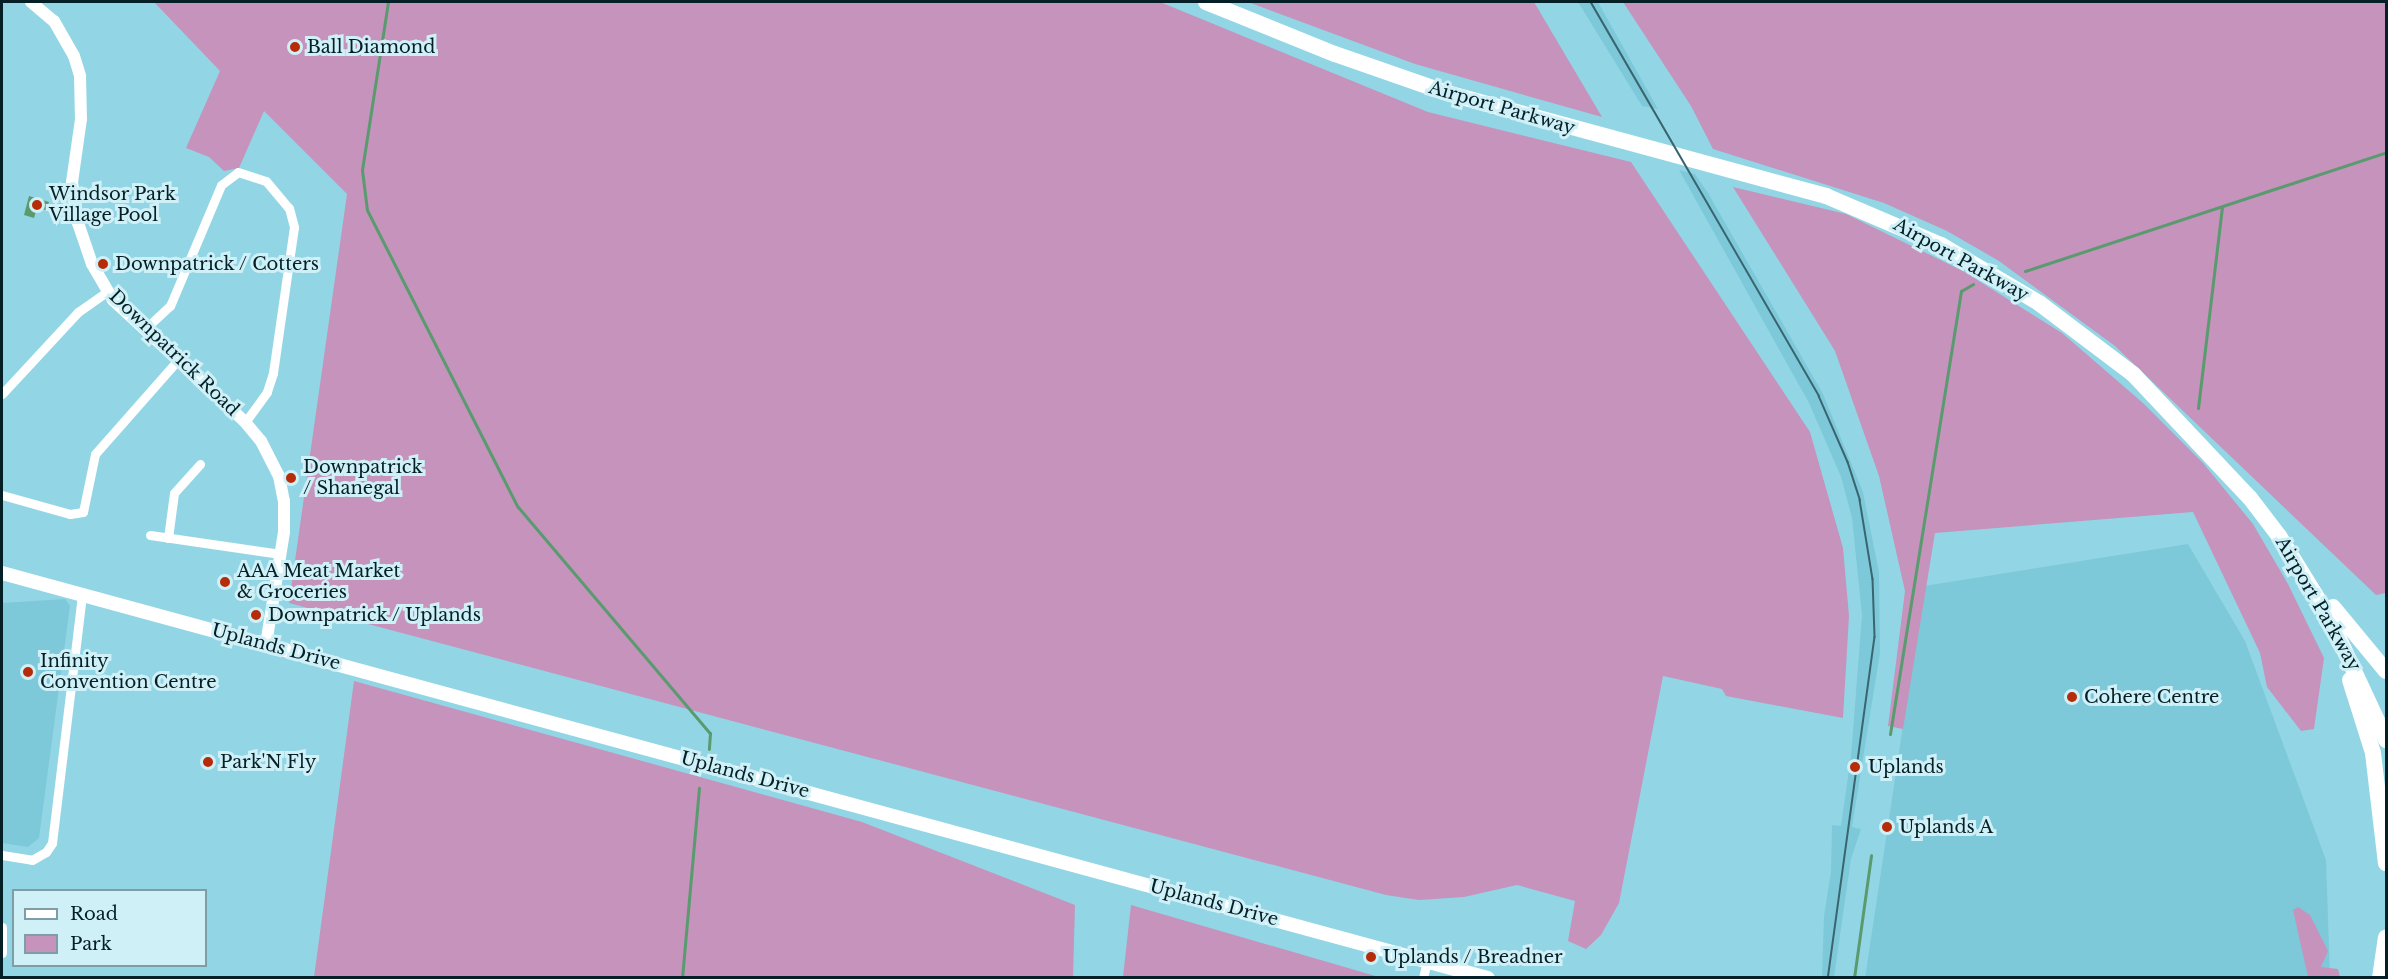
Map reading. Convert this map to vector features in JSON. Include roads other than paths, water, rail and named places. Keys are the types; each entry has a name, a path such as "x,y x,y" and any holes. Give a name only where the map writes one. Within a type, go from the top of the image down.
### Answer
{"highway":[{"name":"Airport Parkway","path":"1206,2 1335,54 1447,93 1781,182 1911,230 2039,303 2111,355 2191,431 2279,536 2354,663 2386,740"},
{"path":"2279,536 2362,645 2386,671"},
{"path":"2314,592 2342,654 2367,729 2379,787 2386,863"},
{"path":"2380,978 2386,937"}],"main road":[{"name":"Uplands Drive","path":"2,573 1488,978"}],"street":[{"name":"Downpatrick Road","path":"40,4 65,39 80,76 81,119 72,182 84,241 107,292 177,361 245,422 271,458 282,488 281,554 266,644"},
{"path":"145,329 170,306 221,185 238,172 266,181 289,208 294,227 273,374 267,392 245,422"},
{"path":"2,394 78,312 107,292"},
{"path":"2,495 70,514 83,512 95,454 177,361"},
{"path":"168,538 174,493 200,464"},
{"path":"150,535 281,554"},
{"path":"2,855 32,860 46,852 52,843 82,596"},
{"path":"2,927 2,953"},
{"path":"1423,978 1427,961"}],"waterway":[{"path":"388,2 362,170 367,210 518,507 710,733 709,749"},
{"path":"2025,271 2386,152"},
{"path":"2198,408 2222,207"},
{"path":"1890,734 1961,291 1973,284"},
{"path":"682,978 699,788"},
{"path":"1854,978 1871,855"}],"tram line":[{"path":"1591,2 1819,396 1848,462 1860,500 1873,579 1875,637 1828,978"}],"place":[{"name":"Ball Diamond","path":"295,47"},
{"name":"Windsor Park Village Pool","path":"37,205"},
{"name":"Downpatrick / Cotters","path":"103,264"},
{"name":"Downpatrick / Shanegal","path":"291,478"},
{"name":"AAA Meat Market & Groceries","path":"225,582"},
{"name":"Downpatrick / Uplands","path":"256,615"},
{"name":"Infinity Convention Centre","path":"28,672"},
{"name":"Cohere Centre","path":"2072,697"},
{"name":"Park'N Fly","path":"208,762"},
{"name":"Uplands","path":"1855,767"},
{"name":"Uplands A","path":"1887,827"},
{"name":"Uplands / Breadner","path":"1371,957"}]}
